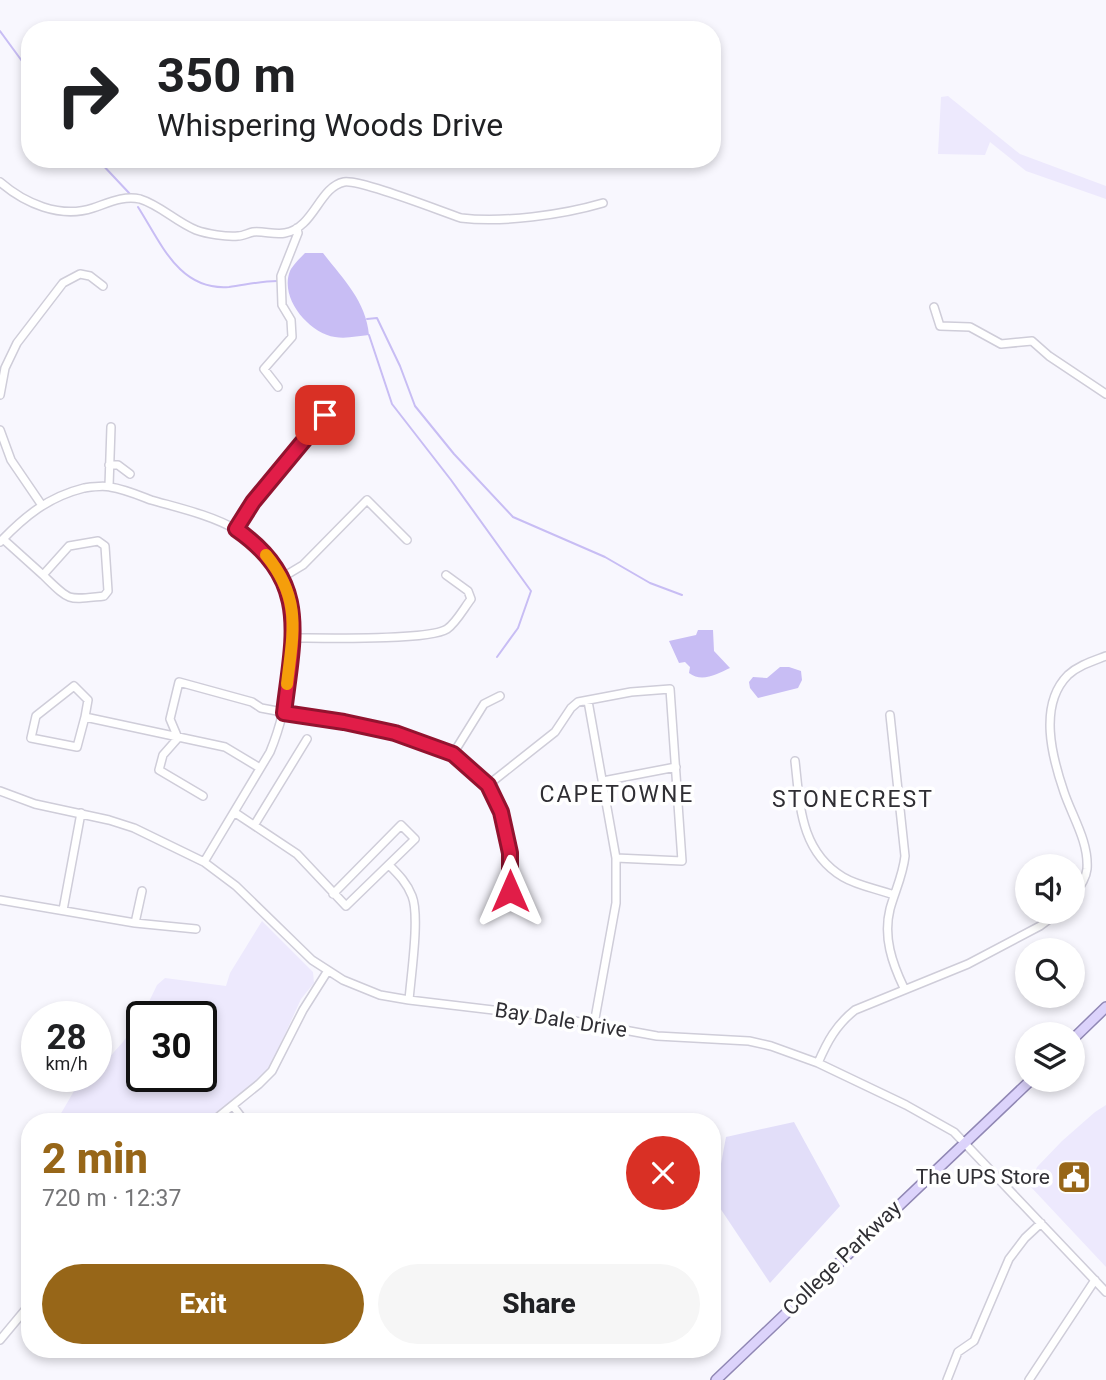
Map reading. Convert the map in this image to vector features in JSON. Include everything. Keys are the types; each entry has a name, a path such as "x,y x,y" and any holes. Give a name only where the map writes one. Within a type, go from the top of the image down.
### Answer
{"main road":[{"path":"1085,1027 1106,1006"},
{"name":"College Parkway","path":"716,1380 1018,1092"}],"street":[{"path":"0,182 34,205 70,212 136,198 197,230 239,236 255,232 286,233 297,228 305,223 330,189 344,182 363,184 461,218 474,220 515,219 603,203"},
{"path":"278,387 264,369 292,337 291,320 282,305 281,275 298,233 297,228"},
{"path":"0,395 5,368 12,351 63,283 80,274 90,276 103,286"},
{"path":"933,307 940,326 970,327 1001,344 1032,341 1048,356 1106,394"},
{"path":"236,529 253,502 325,415"},
{"path":"108,486 111,427"},
{"path":"0,430 11,460 41,504"},
{"path":"109,465 118,465 130,474"},
{"path":"43,575 69,547 98,541 105,546 108,591 104,596 72,599 66,596 2,540 41,504 85,488 108,486 236,529 264,552 283,577 292,609 293,638 284,713 270,752 204,862"},
{"path":"283,577 303,565 367,500 407,540"},
{"path":"293,638 433,634 447,629 471,599 468,591 446,575"},
{"path":"1085,875 1086,854 1063,790 1049,719 1056,695 1069,674 1082,665 1106,656"},
{"path":"178,738 170,719 179,682 252,702 261,708 395,733 453,754 488,785 501,812 508,846 510,891"},
{"path":"74,686 88,700 85,718 77,747 31,738 36,716 74,686"},
{"path":"488,785 555,732 578,702 631,692 670,689 682,861 616,858"},
{"path":"453,754 484,704 500,696"},
{"path":"587,701 616,858 615,903 594,1024"},
{"path":"890,715 905,856 903,872 889,912 887,933 889,951 904,988"},
{"path":"85,718 225,747 260,768"},
{"path":"178,738 163,755 159,770 203,796"},
{"path":"255,824 307,740"},
{"path":"795,761 801,817 815,852 844,877 894,895"},
{"path":"603,781 676,766"},
{"name":"Bay Dale Drive","path":"0,791 35,804 134,828 204,862 236,886 299,950 327,972 380,995 594,1024 657,1036 749,1041 818,1063 946,1126 1100,1281 1101,1289 1106,1292"},
{"path":"234,811 297,854 332,894 346,906 415,839 401,825 332,894"},
{"path":"63,909 81,813"},
{"path":"389,866 404,880 413,898 416,920 409,1000"},
{"path":"135,923 142,891"},
{"path":"0,900 135,923 196,929"},
{"path":"818,1063 833,1032 855,1010 968,964 1043,924"},
{"path":"224,1113 272,1071 327,972"},
{"path":"233,1106 238,1113"},
{"path":"947,1380 958,1352 974,1341 1009,1259 1041,1223"},
{"path":"1029,1380 1100,1281"},
{"path":"0,1340 21,1315"}],"shaded area":[{"path":"948,96 1020,154 1106,186 1106,199 1026,171 990,142 985,155 938,154 941,97"},
{"path":"305,253 323,253 346,281 363,312 369,335 343,338 325,334 315,329 299,313 289,292 288,281 291,269"},
{"path":"698,630 713,630 714,651 730,668 710,676 699,677 689,673 690,667 685,662 679,663 669,641 696,635"},
{"path":"780,667 801,671 802,680 798,688 758,698 749,682 753,677 767,678"},
{"path":"262,921 313,972 314,983 301,999 277,1052 272,1071 223,1113 61,1113 73,1092 112,1092 112,1054 126,1038 126,1092 217,1092 217,1001 149,1001 157,985 165,978 226,986 230,973"},
{"path":"1106,1105 1106,1267 1030,1186 1037,1167 1062,1141"},
{"path":"794,1122 840,1206 770,1283 721,1210 721,1164 726,1137"}],"waterway":[{"path":"0,31 21,60"},
{"path":"106,168 130,194"},
{"path":"138,207 173,262 197,281 212,286 229,287 277,281"},
{"path":"367,319 377,318 415,406 454,454 513,517 605,557 650,583 682,595"},
{"path":"369,335 392,404 531,591 518,628 497,657"}],"slow traffic":[{"path":"266,555 283,577 292,609 293,638 287,684"}],"place":[{"name":"The UPS Store","path":"1074,1177"}],"district":[{"name":"CAPETOWNE","path":"617,794"},
{"name":"STONECREST","path":"853,799"}],"route":[{"path":"325,415 253,502 236,529 264,552 283,577 289,593 293,638 284,713 395,733 453,754 488,785 501,812 510,853 510,891"}]}
